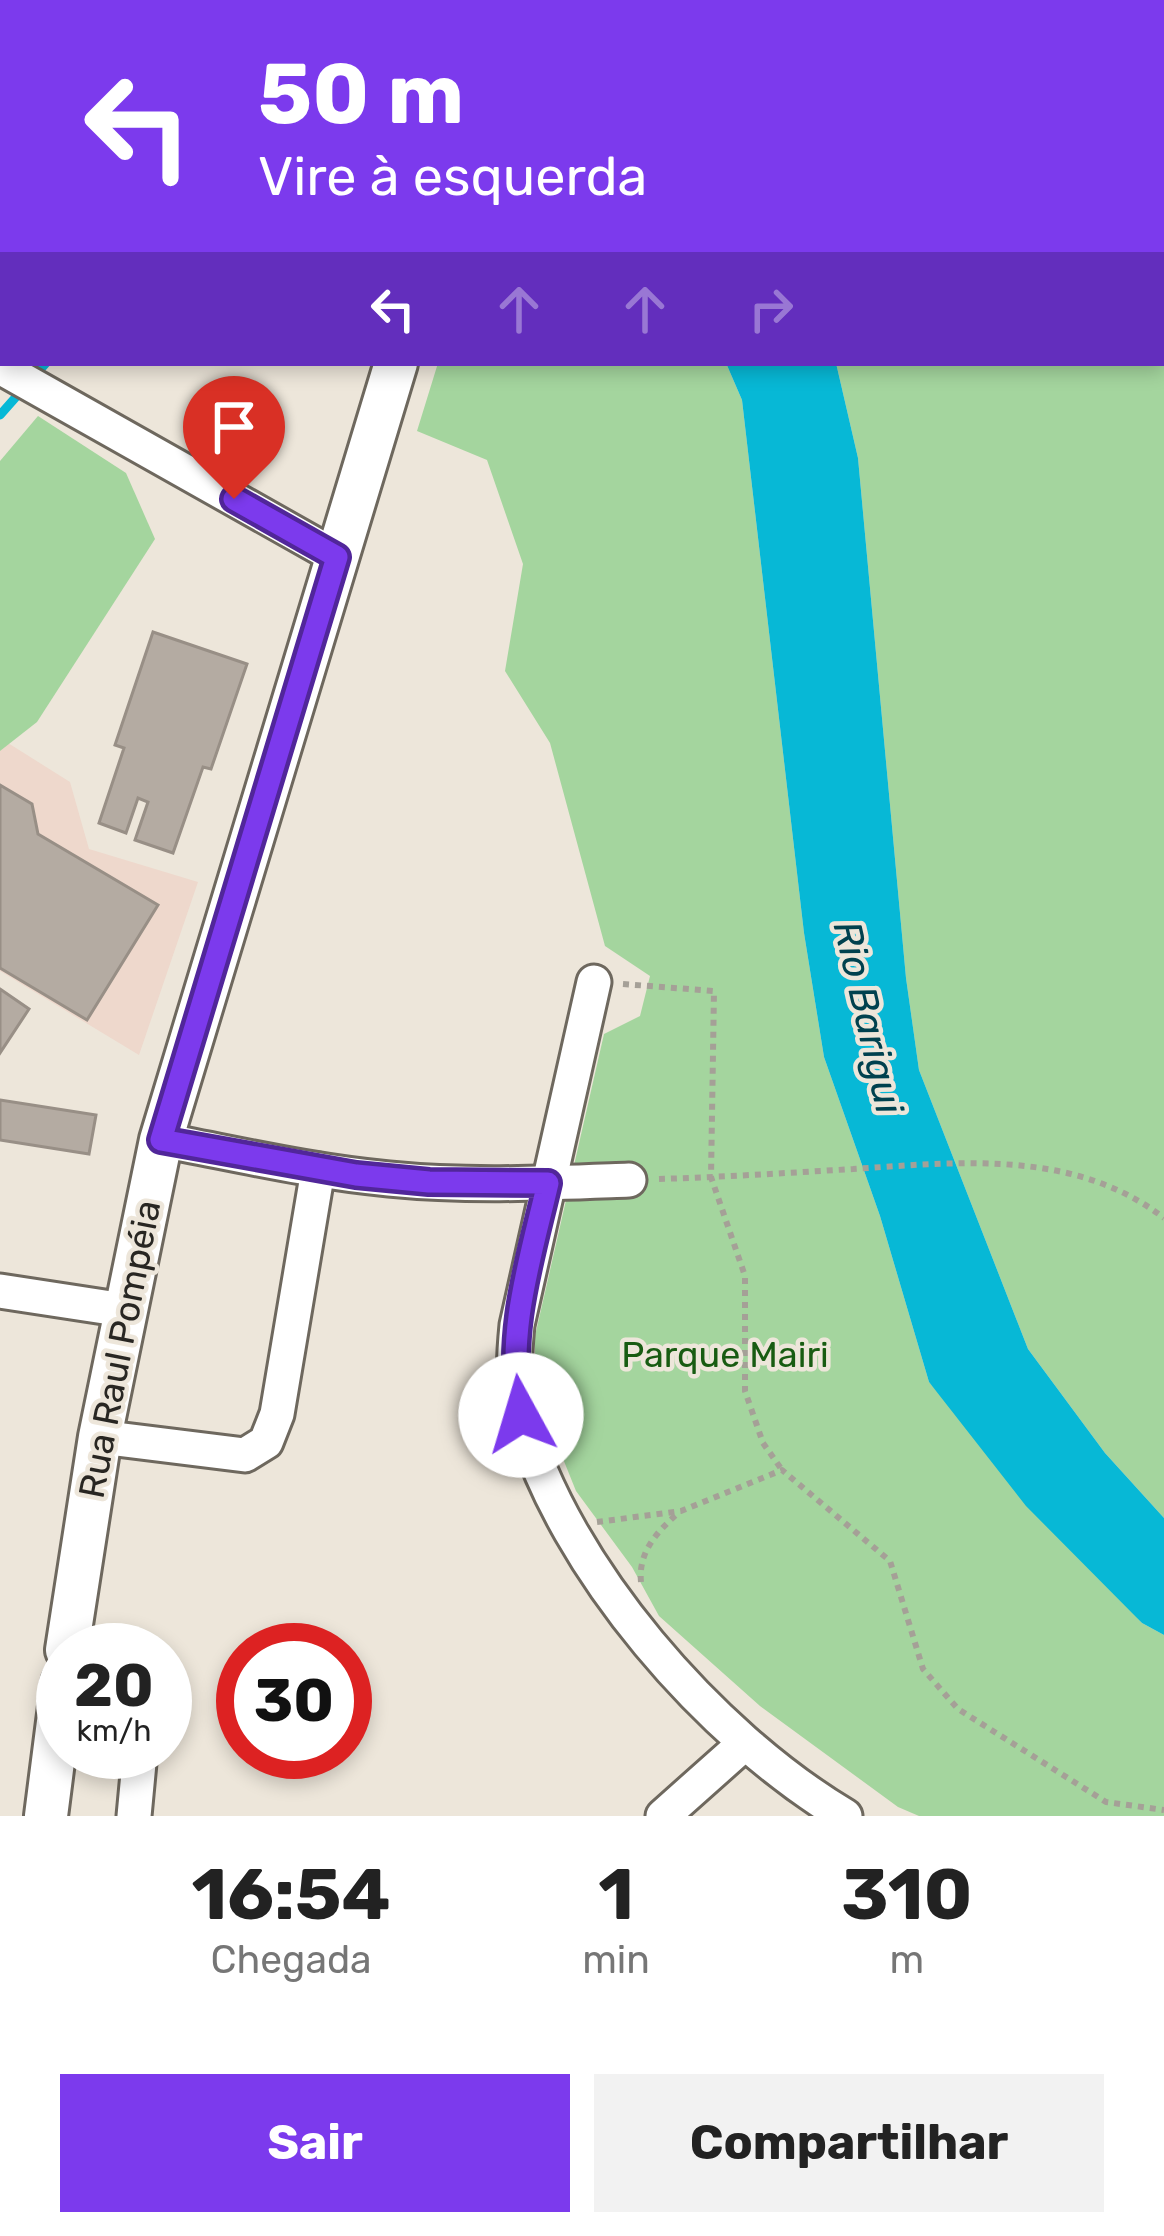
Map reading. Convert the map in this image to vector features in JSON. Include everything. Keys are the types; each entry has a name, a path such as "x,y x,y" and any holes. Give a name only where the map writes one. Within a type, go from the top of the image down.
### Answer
{"main road":[{"name":"Rua Raul Pompéia","path":"71,1623 100,1437 161,1140 395,366"},
{"path":"46,1816 51,1779"}],"street":[{"path":"2,367 337,557"},
{"path":"594,982 524,1286 514,1361 521,1415 566,1519 646,1639 745,1743 845,1816"},
{"path":"161,1140 318,1170 429,1182 629,1180"},
{"path":"100,1437 245,1455 266,1442 278,1414 318,1170"},
{"path":"0,1291 124,1310"},
{"path":"663,1816 745,1743"},
{"path":"134,1816 137,1779"}],"path":[{"path":"594,982 714,992 711,1177 745,1276 745,1391 763,1443 782,1470 890,1561 923,1669 958,1709 1106,1802 1164,1810"},
{"path":"629,1180 1005,1162 1077,1175 1126,1192 1164,1218"},
{"path":"566,1519 607,1522 681,1511 782,1470"},
{"path":"646,1639 640,1568 654,1534 681,1511"}],"shaded area":[{"path":"0,738 70,782 89,849 198,882 139,1055 0,971"}],"green space":[{"name":"Parque Mairi","path":"437,366 727,366 742,400 804,933 824,1057 880,1216 929,1382 1142,1623 1164,1635 1164,1816 919,1816 898,1807 760,1706 659,1616 632,1567 576,1491 547,1419 535,1366 535,1336 604,1034 640,1016 650,976 605,946 550,743 505,671 523,564 487,460 417,431"},
{"path":"837,366 1164,366 1164,1518 1105,1453 1028,1349 919,1070 906,978 858,458"},
{"path":"38,416 126,473 155,539 37,722 0,751 0,461"}],"water":[{"name":"Rio Barigui","path":"727,366 837,366 858,458 906,978 919,1070 1028,1349 1105,1453 1164,1518 1164,1635 1142,1623 1026,1506 929,1382 880,1216 824,1057 804,933 742,400"}],"building":[{"path":"153,632 247,664 211,769 203,767 173,853 135,840 148,802 138,798 126,833 99,823 124,748 115,745"},
{"path":"0,785 32,804 38,834 158,905 87,1020 0,968"},
{"path":"0,989 29,1009 0,1053"},
{"path":"0,1100 96,1115 89,1154 0,1140"}],"waterway":[{"path":"0,415 43,366"}],"route":[{"path":"234,499 337,557 161,1140 356,1175 429,1182 548,1183 517,1325 514,1361 521,1415"}]}
